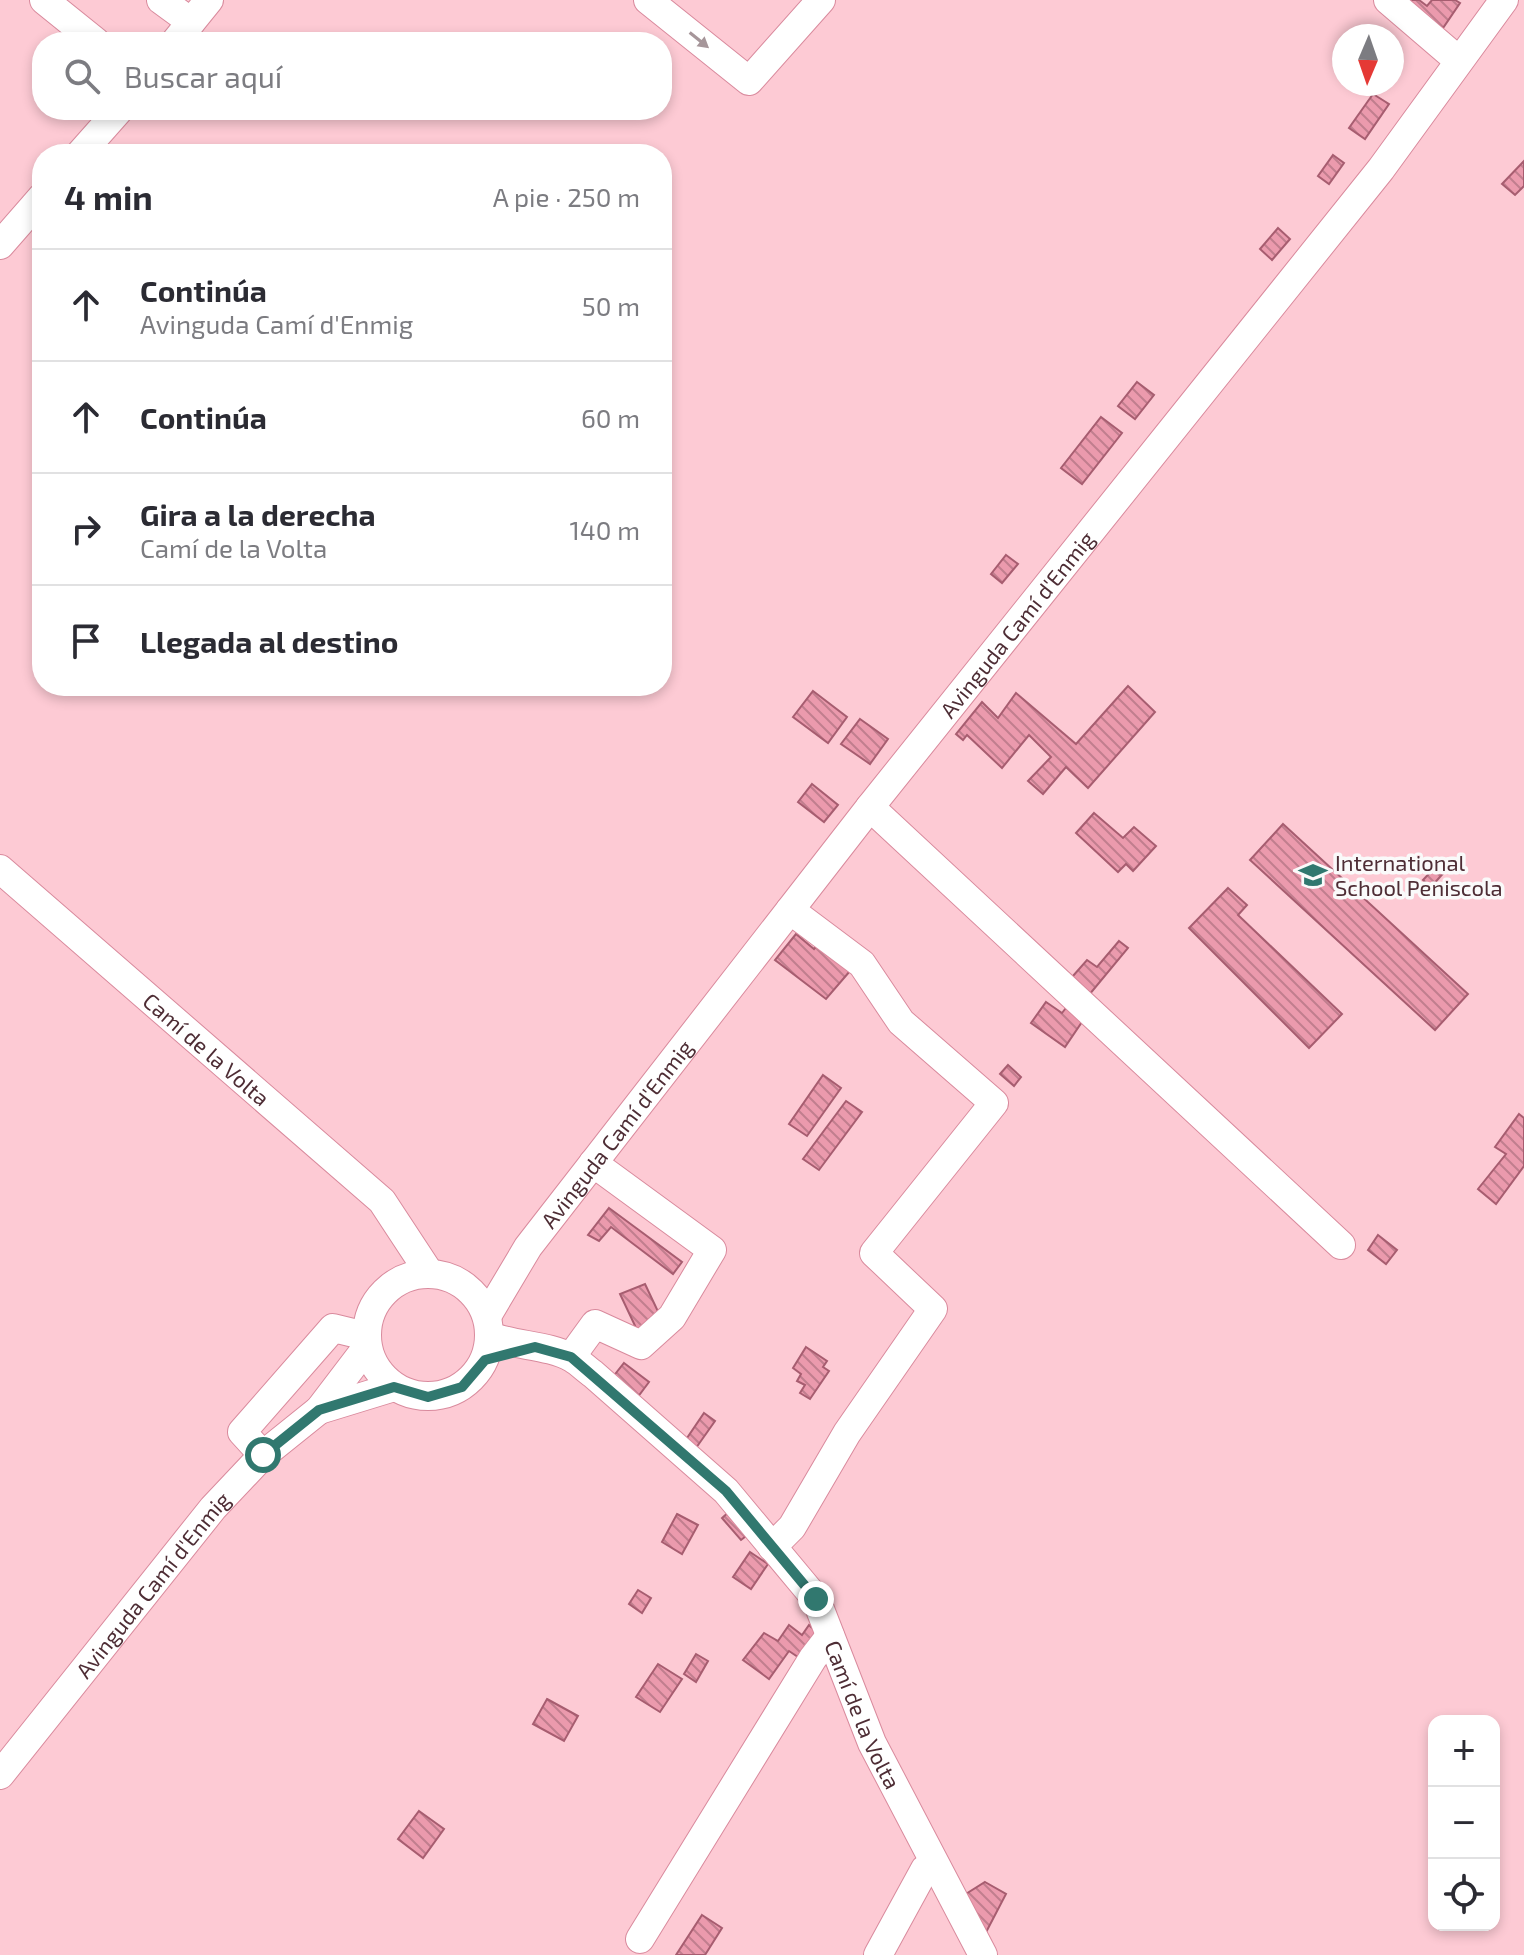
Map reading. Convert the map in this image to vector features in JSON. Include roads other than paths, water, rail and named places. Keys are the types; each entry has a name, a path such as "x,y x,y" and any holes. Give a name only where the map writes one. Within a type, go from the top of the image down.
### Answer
{"street":[{"path":"44,0 84,32"},
{"path":"161,0 183,32 209,0"},
{"path":"648,0 749,81 821,0"},
{"path":"1388,0 1458,60"},
{"name":"Avinguda Camí d'Enmig","path":"487,1337 528,1247 870,807 1381,169 1504,0"},
{"path":"89,144 110,120"},
{"path":"4,233 32,206"},
{"path":"870,807 1341,1245"},
{"name":"Camí de la Volta","path":"0,869 382,1201 430,1274"},
{"path":"772,1547 792,1527 847,1433 933,1309 874,1253 994,1103 901,1022 862,964 790,910"},
{"path":"571,1357 595,1324 641,1345 672,1317 712,1250 593,1163"},
{"path":"396,1282 430,1274 457,1281 476,1296 487,1337 462,1387 428,1397 394,1387 377,1370 367,1342 374,1305 396,1282 405,1235"},
{"name":"Avinguda Camí d'Enmig","path":"457,1281 490,1272 528,1247"},
{"path":"263,1455 242,1432 333,1328 367,1342"},
{"name":"Camí de la Volta","path":"487,1337 571,1357 726,1491 816,1599 872,1743 983,1955"},
{"name":"Avinguda Camí d'Enmig","path":"0,1775 213,1508 263,1455 319,1410 367,1342"},
{"name":"Avinguda Camí d'Enmig","path":"319,1410 394,1387"},
{"path":"640,1939 813,1658 830,1636"},
{"path":"878,1955 925,1869 933,1864"}],"place":[{"name":"International School Peniscola","path":"1313,875"}]}
